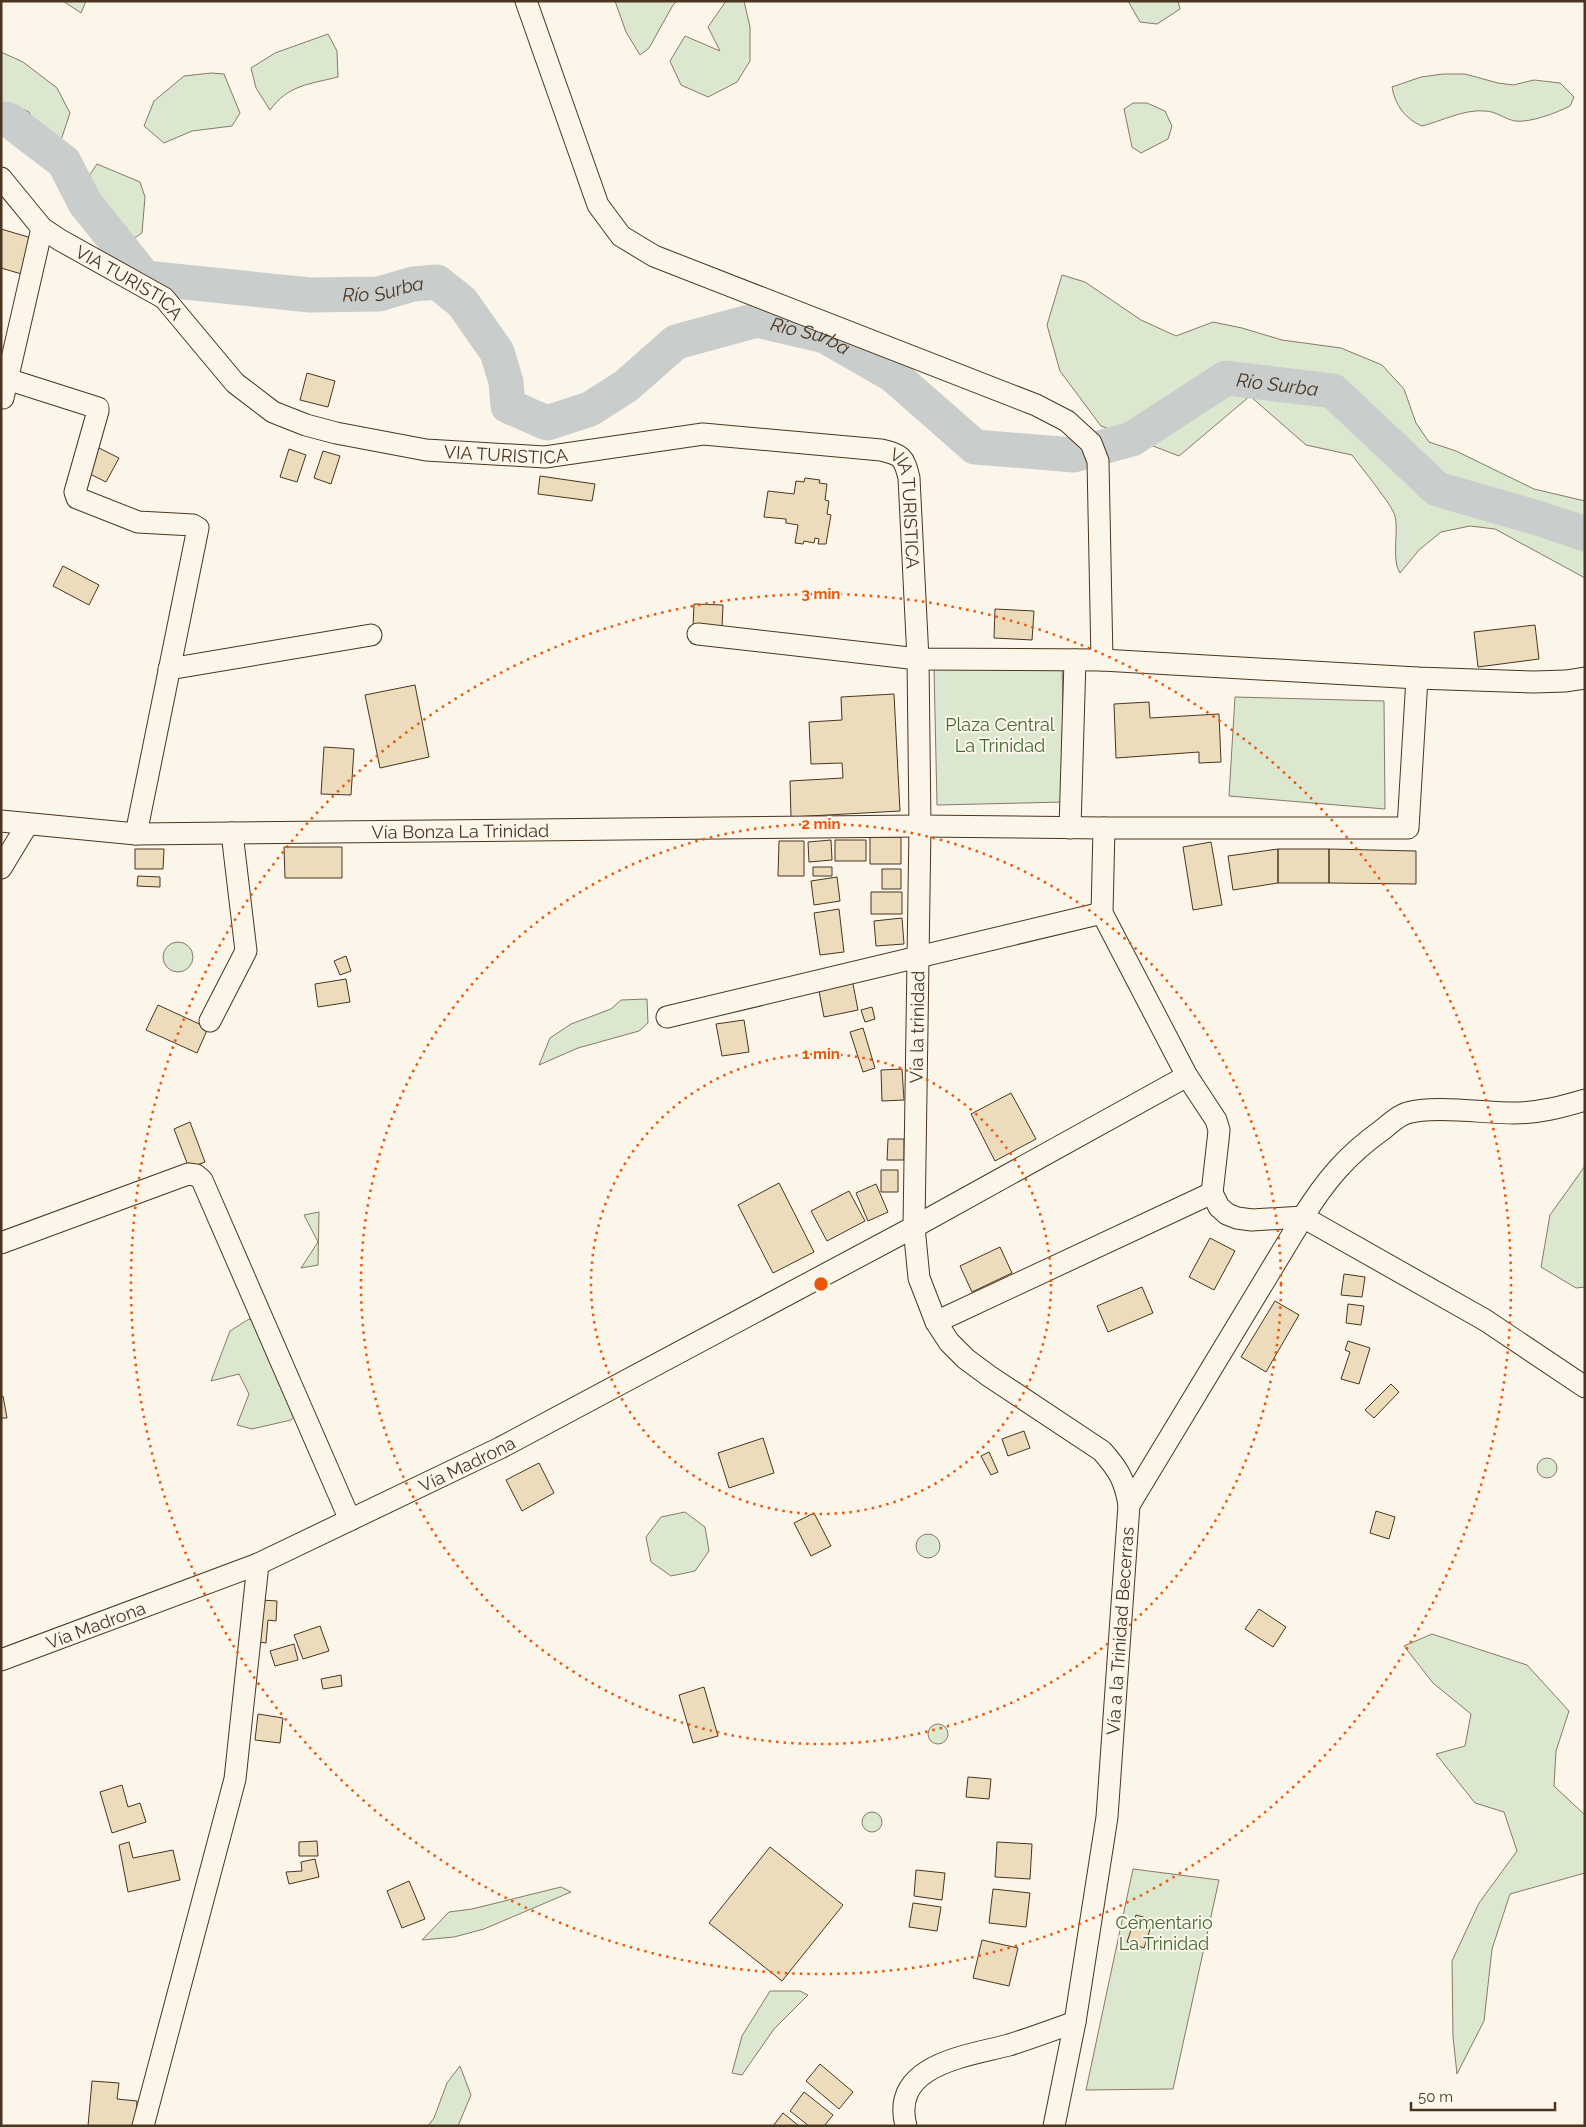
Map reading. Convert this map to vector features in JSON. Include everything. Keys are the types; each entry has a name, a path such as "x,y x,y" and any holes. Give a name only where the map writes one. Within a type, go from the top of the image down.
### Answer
{"street":[{"path":"526,1 598,205 621,236 654,256 1036,405 1067,421 1094,452 1102,660"},
{"name":"VIA TURISTICA","path":"1,178 42,228 164,298 236,383 273,412 306,425 336,433 426,450 545,457 703,434 881,450 894,453 905,461 910,478 918,659 920,826"},
{"path":"42,228 5,389 98,408 75,492 77,498 138,522 193,524 198,528 136,834"},
{"path":"698,634 918,659 1102,660 1416,678 1534,682 1566,681 1585,678"},
{"path":"169,669 372,635"},
{"path":"1070,828 1074,660"},
{"name":"Vía Bonza La Trinidad","path":"1,821 136,834 920,826 1408,828 1416,678"},
{"path":"1,868 27,824"},
{"name":"Vía la trinidad","path":"914,1227 920,826"},
{"path":"1104,828 1102,913 1187,1076 1216,1120 1218,1130 1212,1193 1219,1207 1227,1214 1237,1218 1252,1220 1303,1216 1485,1320 1585,1387"},
{"path":"210,1021 246,951 232,833"},
{"path":"667,1017 1102,913"},
{"name":"Vía Madrona","path":"1,1660 258,1564 500,1448 914,1227 1187,1076"},
{"path":"1129,1505 1303,1216 1333,1173 1352,1153 1394,1120 1406,1113 1426,1110 1540,1112 1585,1100"},
{"path":"1,1243 188,1174 196,1174 202,1180 350,1520"},
{"path":"936,1322 1212,1193"},
{"name":"Vía a la Trinidad Becerras","path":"914,1227 919,1278 936,1322 949,1342 966,1359 1102,1450 1116,1467 1126,1485 1129,1505 1107,1816 1075,2022 1054,2126"},
{"path":"143,2126 235,1779 258,1564"},
{"path":"906,2126 904,2107 908,2091 916,2080 935,2066 1028,2039 1075,2022"}],"green space":[{"path":"63,1 86,1 81,13"},
{"path":"615,1 677,1 649,48 640,55 626,32"},
{"path":"726,1 744,1 750,27 750,61 737,82 708,97 681,85 670,61 685,36 720,51 708,27"},
{"path":"1128,1 1178,1 1180,9 1157,24 1140,22"},
{"path":"328,34 337,51 338,77 292,90 284,95 270,110 256,88 251,68 275,53"},
{"path":"1,52 23,62 57,88 70,113 56,155 43,141 29,112 9,103 1,105"},
{"path":"211,73 224,74 240,113 232,126 192,131 164,143 144,126 154,101 184,76"},
{"path":"1465,74 1513,85 1534,80 1560,83 1574,97 1570,106 1535,119 1515,121 1492,112 1477,111 1422,126 1402,111 1392,87 1421,77"},
{"path":"1133,103 1147,103 1165,111 1172,126 1168,139 1141,153 1132,147 1124,109"},
{"path":"97,164 140,182 145,197 142,233 130,241 79,191"},
{"path":"1062,275 1085,282 1141,320 1176,336 1213,322 1242,328 1282,340 1341,348 1382,365 1404,389 1416,423 1429,442 1456,451 1534,489 1585,501 1585,578 1495,529 1470,526 1441,532 1419,550 1400,573 1396,561 1396,523 1393,511 1352,455 1306,445 1250,396 1179,456 1101,426 1060,371 1047,325"},
{"name":"Plaza Central La Trinidad","path":"1062,665 1065,802 937,805 934,668"},
{"path":"1235,697 1384,701 1385,809 1229,796"},
{"path":"178,942 189,946 193,957 189,968 178,972 167,968 163,957 167,946"},
{"path":"647,999 648,1023 639,1031 578,1048 539,1065 550,1038 571,1024 611,1009 621,1000"},
{"path":"1585,1166 1585,1287 1576,1288 1541,1267 1550,1215"},
{"path":"319,1212 318,1265 301,1268 318,1242 304,1215"},
{"path":"249,1319 268,1329 303,1406 291,1420 252,1429 237,1425 249,1394 239,1374 211,1381 230,1331"},
{"path":"1547,1458 1554,1461 1557,1468 1554,1475 1547,1478 1540,1475 1537,1468 1540,1461"},
{"path":"685,1512 705,1527 709,1551 695,1571 671,1576 651,1562 646,1537 661,1517"},
{"path":"928,1534 933,1535 939,1541 939,1551 933,1557 928,1558 923,1557 917,1551 916,1546 917,1541 923,1535"},
{"path":"1432,1634 1527,1665 1569,1711 1556,1751 1554,1786 1585,1815 1585,1873 1510,1894 1492,1949 1484,2021 1457,2074 1453,2037 1452,1961 1479,1903 1517,1851 1504,1812 1475,1803 1436,1754 1465,1746 1471,1714 1433,1683 1404,1646"},
{"path":"934,1724 942,1724 948,1730 948,1738 942,1744 934,1744 928,1738 928,1730"},
{"path":"872,1812 879,1815 882,1822 879,1829 872,1832 865,1829 862,1822 865,1815"},
{"name":"Cementario La Trinidad","path":"1133,1869 1219,1880 1173,2089 1086,2090"},
{"path":"561,1887 571,1892 484,1929 454,1937 422,1940 449,1912 472,1909"},
{"path":"770,1991 800,1991 808,1995 774,2029 742,2075 732,2073 742,2036"},
{"path":"460,2066 471,2095 458,2126 428,2126 434,2118 447,2083"}],"building":[{"path":"1,229 35,239 25,275 1,268"},
{"path":"307,373 335,381 328,407 300,400"},
{"path":"95,446 119,458 106,482 82,470"},
{"path":"289,449 306,455 297,482 280,477"},
{"path":"323,451 340,456 331,484 314,478"},
{"path":"540,476 595,484 592,501 538,494"},
{"path":"805,478 820,480 819,483 827,484 825,500 829,501 827,514 831,515 826,544 818,544 819,539 815,538 814,543 804,541 803,544 795,543 798,525 786,523 786,519 764,517 768,491 794,494 796,481 804,482"},
{"path":"63,566 99,585 89,605 53,586"},
{"path":"694,604 723,605 722,627 693,626"},
{"path":"995,609 1034,611 1032,640 994,638"},
{"path":"1535,625 1539,659 1478,667 1474,632"},
{"path":"415,685 429,757 380,768 365,695"},
{"path":"894,694 900,811 791,817 790,781 843,778 842,763 811,764 809,722 842,720 841,697"},
{"path":"1149,702 1150,718 1219,714 1221,762 1199,763 1199,752 1116,758 1114,704"},
{"path":"324,747 354,749 351,795 321,794"},
{"path":"870,837 901,837 901,864 870,864"},
{"path":"831,840 832,860 809,862 808,842"},
{"path":"835,840 866,840 866,861 835,861"},
{"path":"779,841 804,841 804,876 778,876"},
{"path":"1211,842 1222,905 1193,910 1183,847"},
{"path":"284,847 342,847 342,878 285,878"},
{"path":"135,849 164,849 163,869 135,869"},
{"path":"1278,849 1329,849 1329,883 1278,883"},
{"path":"1278,849 1278,883 1233,890 1228,856"},
{"path":"1329,849 1416,851 1416,884 1329,883"},
{"path":"813,867 832,867 832,876 813,876"},
{"path":"882,869 901,869 901,889 882,889"},
{"path":"138,876 160,877 160,887 137,886"},
{"path":"837,877 840,901 814,905 811,881"},
{"path":"871,892 902,892 902,914 871,914"},
{"path":"839,909 844,952 820,955 814,913"},
{"path":"902,918 904,944 876,946 874,921"},
{"path":"346,956 351,971 340,975 334,961"},
{"path":"346,979 350,1002 318,1007 315,984"},
{"path":"852,979 858,1010 824,1017 818,986"},
{"path":"158,1005 208,1028 197,1053 146,1030"},
{"path":"872,1007 875,1019 865,1022 861,1010"},
{"path":"744,1020 749,1052 722,1056 716,1024"},
{"path":"863,1028 875,1068 863,1072 850,1032"},
{"path":"902,1069 904,1100 882,1101 881,1070"},
{"path":"1011,1093 1036,1139 995,1161 971,1114"},
{"path":"190,1122 205,1162 189,1168 174,1129"},
{"path":"888,1139 904,1139 904,1160 887,1160"},
{"path":"881,1170 898,1170 898,1192 881,1192"},
{"path":"779,1183 814,1252 773,1273 738,1205"},
{"path":"876,1184 888,1212 868,1221 856,1193"},
{"path":"849,1191 865,1221 827,1241 811,1211"},
{"path":"1210,1238 1235,1251 1214,1290 1189,1277"},
{"path":"1000,1247 1012,1273 972,1292 960,1266"},
{"path":"1344,1274 1365,1277 1362,1297 1341,1295"},
{"path":"1142,1287 1153,1313 1108,1332 1097,1306"},
{"path":"1275,1301 1299,1315 1266,1372 1241,1357"},
{"path":"1348,1304 1364,1306 1361,1325 1346,1323"},
{"path":"1348,1341 1370,1348 1359,1384 1341,1379 1350,1352 1345,1350"},
{"path":"1391,1384 1399,1392 1374,1418 1365,1410"},
{"path":"1,1396 3,1396 7,1418 1,1418"},
{"path":"1024,1431 1030,1448 1008,1456 1002,1439"},
{"path":"763,1438 774,1473 729,1488 718,1453"},
{"path":"989,1452 998,1472 991,1475 981,1456"},
{"path":"539,1463 554,1493 522,1511 506,1480"},
{"path":"1376,1511 1395,1517 1389,1539 1370,1533"},
{"path":"814,1513 831,1546 811,1556 794,1523"},
{"path":"261,1600 277,1601 276,1621 268,1620 266,1643 258,1642"},
{"path":"1259,1609 1286,1627 1273,1647 1245,1629"},
{"path":"320,1626 329,1651 303,1659 294,1635"},
{"path":"294,1644 298,1660 275,1666 270,1651"},
{"path":"341,1675 342,1686 323,1689 321,1679"},
{"path":"704,1687 718,1736 693,1743 679,1695"},
{"path":"258,1714 283,1718 280,1743 255,1740"},
{"path":"968,1777 991,1779 989,1799 966,1797"},
{"path":"122,1785 128,1807 140,1803 146,1822 112,1833 100,1792"},
{"path":"317,1841 318,1856 299,1856 299,1842"},
{"path":"129,1842 133,1858 173,1850 180,1880 128,1892 119,1845"},
{"path":"997,1842 1032,1844 1030,1879 995,1877"},
{"path":"770,1847 843,1905 782,1981 709,1923"},
{"path":"315,1859 319,1877 289,1884 286,1872 302,1871 301,1862"},
{"path":"916,1870 945,1873 942,1900 914,1896"},
{"path":"409,1881 425,1919 402,1928 387,1891"},
{"path":"993,1889 1030,1893 1026,1927 989,1923"},
{"path":"913,1903 941,1907 937,1931 909,1927"},
{"path":"1136,1915 1153,1920 1144,1948 1127,1942"},
{"path":"982,1940 1018,1948 1009,1986 973,1978"},
{"path":"820,2064 853,2092 839,2109 806,2081"},
{"path":"92,2081 119,2083 117,2099 137,2101 135,2126 88,2126"},
{"path":"804,2092 833,2115 824,2126 809,2126 790,2111"},
{"path":"783,2113 799,2126 773,2126"}],"waterway":[{"name":"Río Surba","path":"1,119 9,120 64,162 85,203 145,278 310,295 379,294 413,284 437,282 462,302 497,352 506,382 508,406 547,423 590,409 626,386 676,342 757,320 825,336 893,375 975,447 1074,455 1132,439 1226,378 1333,391 1437,489 1541,519 1585,534"}]}
